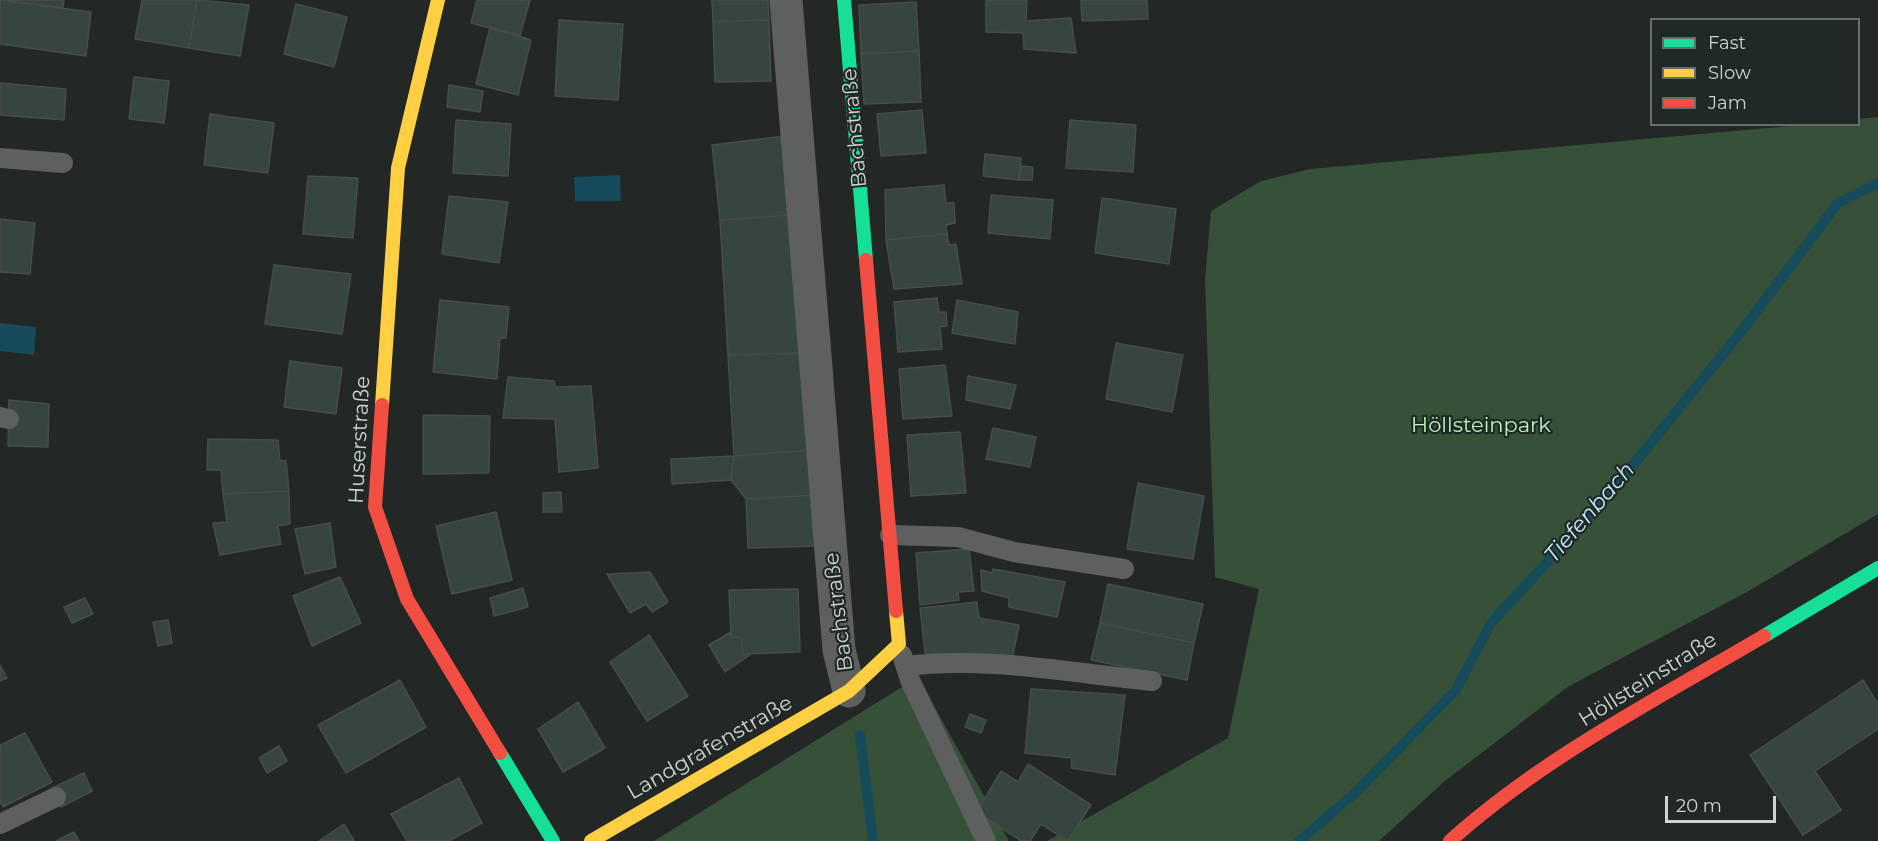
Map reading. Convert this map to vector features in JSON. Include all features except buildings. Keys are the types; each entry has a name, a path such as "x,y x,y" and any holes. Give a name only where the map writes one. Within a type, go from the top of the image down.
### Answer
{"street":[{"name":"Huserstraße","path":"438,0 398,168 375,507 407,599 553,841"},
{"name":"Bachstraße","path":"786,0 839,650 849,691 899,644 844,0"},
{"name":"Höllsteinstraße","path":"1450,841 1489,806 1621,720 1878,568"},
{"name":"Landgrafenstraße","path":"591,841 849,691"}],"lane":[{"path":"0,158 63,163"},
{"path":"890,535 958,537 1014,552 1124,569"},
{"path":"899,644 906,666 986,841"},
{"path":"906,666 932,663 999,664 1152,681"},
{"path":"0,824 56,798"}],"green space":[{"name":"Höllsteinpark","path":"1878,117 1878,514 1747,592 1569,686 1445,781 1379,841 1047,841 1228,738 1259,589 1215,577 1205,280 1211,211 1261,181 1310,169 1790,126 1860,126 1860,119"},
{"path":"918,677 1009,841 654,841"}],"water":[{"path":"620,175 621,201 575,201 574,177"},
{"path":"0,323 36,327 34,355 0,351"}],"waterway":[{"name":"Tiefenbach","path":"1299,841 1355,793 1456,690 1491,623 1608,496 1740,333 1838,203 1878,183"},
{"path":"860,735 873,841"}],"traffic: fast":[{"path":"844,0 866,260"},
{"path":"1764,636 1878,568"},
{"path":"500,753 553,841"}],"traffic: slow":[{"path":"382,405 398,168 438,0"},
{"path":"591,841 849,691 899,644 896,611"}],"traffic: jam":[{"path":"866,260 896,611"},
{"path":"382,405 375,507 407,599 500,753"},
{"path":"1450,841 1486,811 1562,756 1764,636"}]}
